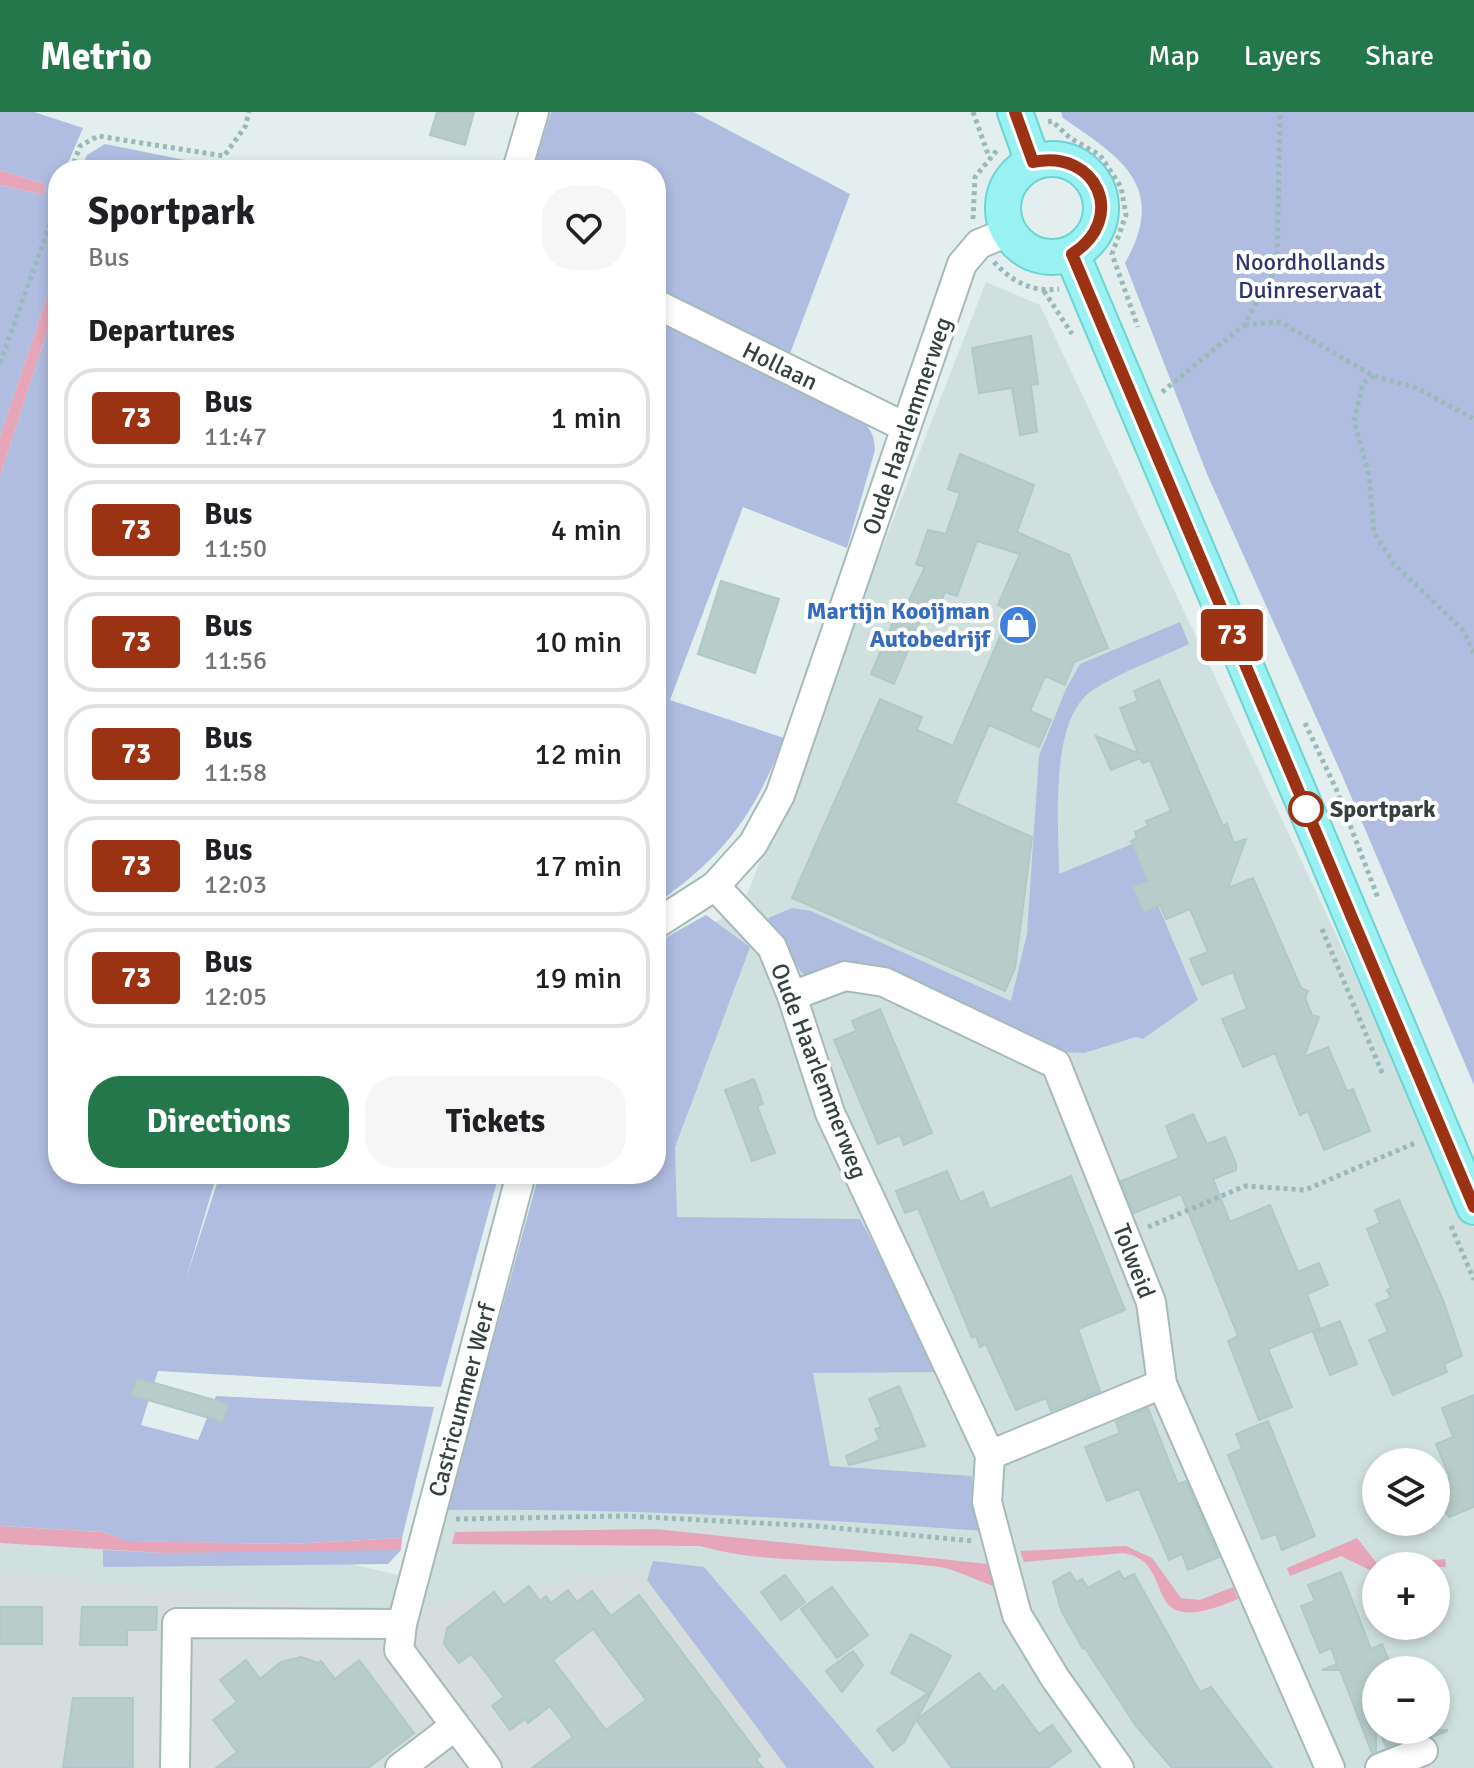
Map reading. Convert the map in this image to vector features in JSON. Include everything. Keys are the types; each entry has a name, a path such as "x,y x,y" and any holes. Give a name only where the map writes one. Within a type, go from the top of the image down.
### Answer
{"main road":[{"path":"1015,112 1033,162"},
{"path":"1048,159 1078,166 1098,189 1101,219 1085,246 1072,254 1045,258 993,238 1010,181 1033,162 1048,159"},
{"path":"1072,254 1474,1207"}],"street":[{"path":"520,160 534,112"},
{"name":"Oude Haarlemmerweg","path":"993,238 962,264 780,795 753,844 715,886 772,947 792,996 830,1113 890,1248 943,1351 990,1455 987,1502 1017,1615 1110,1765"},
{"name":"Hollaan","path":"666,309 905,427"},
{"path":"666,918 715,886"},
{"name":"Tolweid","path":"792,996 845,976 884,982 1056,1064 1151,1302 1162,1384 1330,1768"},
{"name":"Castricummer Werf","path":"487,1768 399,1650 402,1624 518,1184"},
{"path":"990,1455 1162,1384"},
{"path":"175,1768 177,1623 402,1624"},
{"path":"400,1768 455,1726"},
{"path":"1380,1768 1423,1751"}],"path":[{"path":"75,160 80,146 98,136 224,156 245,127 249,112"},
{"path":"973,112 989,157"},
{"path":"1162,392 1244,325 1277,266 1280,112"},
{"path":"0,363 48,230"},
{"path":"993,238 1001,270 1028,287 1044,291 1085,286 1115,269"},
{"path":"1244,325 1280,322 1374,376 1417,388 1474,419"},
{"path":"1374,376 1363,383 1354,421 1369,475 1374,533 1394,564 1463,630 1474,653"},
{"path":"1125,1237 1245,1186 1305,1190 1414,1143"},
{"path":"431,1520 625,1516 816,1526 998,1543"}],"shaded area":[{"path":"0,170 45,184 44,195 0,185"},
{"path":"986,282 1040,305 1474,1228 1474,1768 0,1768 0,1530 267,1545 425,1581 503,1307 644,1184 666,1184 666,949 742,907"},
{"path":"48,294 48,328 0,476 0,437"},
{"path":"0,1526 103,1532 128,1541 288,1544 402,1538 401,1550 164,1553 0,1543"},
{"path":"656,1529 988,1564 993,1586 940,1567 759,1557 700,1546 452,1544 455,1532"},
{"path":"1357,1538 1368,1552 1362,1552 1362,1566 1341,1556 1290,1576 1287,1568"},
{"path":"1126,1546 1152,1558 1181,1598 1200,1600 1233,1587 1238,1599 1205,1610 1184,1612 1171,1607 1151,1570 1141,1559 1123,1553 1024,1562 1020,1551"},
{"path":"643,1570 788,1768 0,1768 0,1572 384,1612"}],"green space":[{"path":"0,112 34,112 83,128 69,160 48,160 48,294 0,437 0,185 44,195 45,184 0,170"},
{"path":"551,112 694,112 850,194 788,359 666,297 666,160 536,160"},
{"name":"Noordhollands Duinreservaat","path":"1061,112 1474,112 1474,1085 1342,775 1207,474 1125,263 1137,237 1142,214 1140,194 1120,161 1063,118"},
{"path":"105,144 185,160 85,160 87,155"},
{"path":"666,323 855,416 870,430 875,450 847,548 743,507 670,700 784,738 761,790 734,832 666,896"},
{"path":"48,328 48,1184 214,1184 185,1282 217,1184 496,1184 441,1387 158,1371 141,1425 198,1440 216,1396 434,1407 402,1538 288,1544 128,1541 103,1532 0,1526 0,476"},
{"path":"1180,622 1189,644 1093,690 1079,704 1069,724 1059,775 1059,874 1132,844 1198,1000 1143,1039 1136,1037 1084,1053 1064,1052 873,967 811,980 801,972 768,918 792,908 811,911 1011,1001 1027,934 1039,756 1066,689 1080,664"},
{"path":"706,915 750,947 675,1147 677,1217 860,1219 941,1372 813,1373 830,1466 971,1476 984,1531 716,1515 447,1510 536,1184 666,1184 666,937"},
{"path":"103,1550 164,1553 401,1550 388,1564 103,1567"},
{"path":"653,1561 704,1567 875,1768 787,1768 647,1580"}],"building":[{"path":"437,112 474,112 465,145 430,135"},
{"path":"1031,336 1038,384 1031,385 1037,432 1020,435 1012,388 979,393 972,348"},
{"path":"960,454 1034,485 1017,532 1069,555 1108,648 1074,662 1065,685 1045,676 1030,711 1051,720 1039,747 989,725 955,803 1032,837 1015,968 1005,991 792,898 880,699 922,717 917,730 953,746 1011,611 998,605 1020,554 977,541 957,596 945,592 939,606 928,601 894,684 871,674 893,622 898,624 925,567 916,564 928,530 946,534 960,493 948,489"},
{"path":"721,581 779,599 755,673 698,654"},
{"path":"1159,680 1223,826 1227,824 1234,843 1246,839 1228,888 1253,878 1301,988 1308,991 1305,998 1312,1015 1319,1017 1304,1057 1328,1047 1347,1091 1353,1089 1370,1131 1324,1150 1308,1111 1300,1115 1275,1053 1243,1067 1222,1019 1247,1009 1233,972 1202,985 1190,959 1208,952 1190,909 1166,919 1160,905 1144,912 1133,887 1148,881 1131,841 1137,838 1135,832 1148,826 1146,821 1171,811 1150,760 1143,763 1140,758 1111,770 1096,736 1138,753 1120,708 1138,701 1134,691"},
{"path":"880,1009 932,1133 904,1145 900,1135 878,1144 834,1040 856,1031 852,1021"},
{"path":"754,1079 763,1104 757,1106 775,1153 752,1161 725,1090"},
{"path":"1193,1114 1207,1144 1225,1137 1236,1164 1236,1170 1213,1179 1230,1222 1270,1205 1298,1272 1319,1263 1328,1285 1307,1294 1320,1328 1268,1349 1292,1407 1259,1420 1228,1341 1238,1336 1181,1194 1134,1213 1121,1181 1179,1158 1166,1126"},
{"path":"947,1171 960,1202 983,1192 990,1209 1071,1176 1125,1310 1078,1329 1100,1391 1051,1411 1046,1398 1016,1410 986,1344 980,1347 976,1336 972,1338 918,1208 905,1213 896,1191"},
{"path":"1399,1200 1443,1300 1462,1356 1444,1364 1447,1372 1393,1395 1369,1340 1388,1332 1376,1304 1391,1298 1387,1290 1391,1288 1367,1229 1380,1223 1375,1210"},
{"path":"1340,1321 1357,1364 1330,1375 1313,1332"},
{"path":"137,1378 228,1404 223,1422 131,1395"},
{"path":"899,1386 925,1446 849,1465 846,1456 880,1440 875,1429 881,1427 869,1399"},
{"path":"1474,1395 1474,1507 1450,1517 1450,1448 1438,1448 1436,1444 1453,1437 1442,1408"},
{"path":"1148,1408 1178,1484 1186,1481 1219,1557 1188,1570 1182,1554 1169,1560 1139,1489 1107,1501 1085,1447 1120,1433 1116,1422"},
{"path":"1268,1421 1315,1536 1282,1550 1276,1534 1262,1539 1228,1455 1242,1449 1236,1434"},
{"path":"1119,1571 1124,1579 1134,1574 1200,1692 1211,1687 1272,1768 1172,1768 1136,1726 1083,1649 1062,1612 1053,1582 1070,1572 1076,1582 1082,1579 1088,1588"},
{"path":"1341,1572 1362,1626 1362,1640 1367,1640 1371,1649 1382,1644 1387,1656 1362,1656 1362,1727 1340,1670 1322,1670 1337,1664 1331,1648 1320,1653 1301,1606 1315,1601 1308,1585"},
{"path":"785,1575 805,1602 781,1620 761,1592"},
{"path":"529,1586 540,1601 546,1596 551,1603 568,1590 577,1602 592,1591 611,1616 639,1595 760,1756 756,1759 763,1768 532,1768 573,1737 550,1706 528,1723 525,1719 510,1730 492,1706 504,1697 476,1660 471,1654 459,1663 444,1644 447,1628 494,1592 504,1605","holes":["593,1629 646,1700 606,1730 553,1660"]},
{"path":"832,1587 868,1635 837,1658 801,1609"},
{"path":"0,1607 42,1607 42,1644 0,1644"},
{"path":"82,1607 157,1607 156,1630 127,1630 127,1645 80,1645"},
{"path":"911,1634 951,1656 917,1719 979,1673 994,1692 1003,1685 1039,1734 1052,1725 1071,1751 1048,1768 952,1768 916,1720 904,1742 893,1751 877,1730 928,1693 891,1673"},
{"path":"853,1651 863,1665 842,1692 826,1671"},
{"path":"301,1657 318,1663 321,1661 335,1679 359,1660 414,1733 368,1768 216,1768 237,1752 213,1720 237,1702 220,1680 246,1660 260,1679 281,1662"},
{"path":"73,1698 133,1698 133,1768 63,1768"},
{"path":"1369,1744 1376,1744 1376,1751 1372,1753"}],"bus line":[{"name":"73","path":"1015,112 1033,162 1064,160 1090,176 1098,189 1102,204 1101,219 1095,234 1085,246 1072,254 1474,1207"}],"place":[{"name":"Martijn Kooijman Autobedrijf","path":"1018,625"},
{"name":"Sportpark","path":"1306,809"}]}
